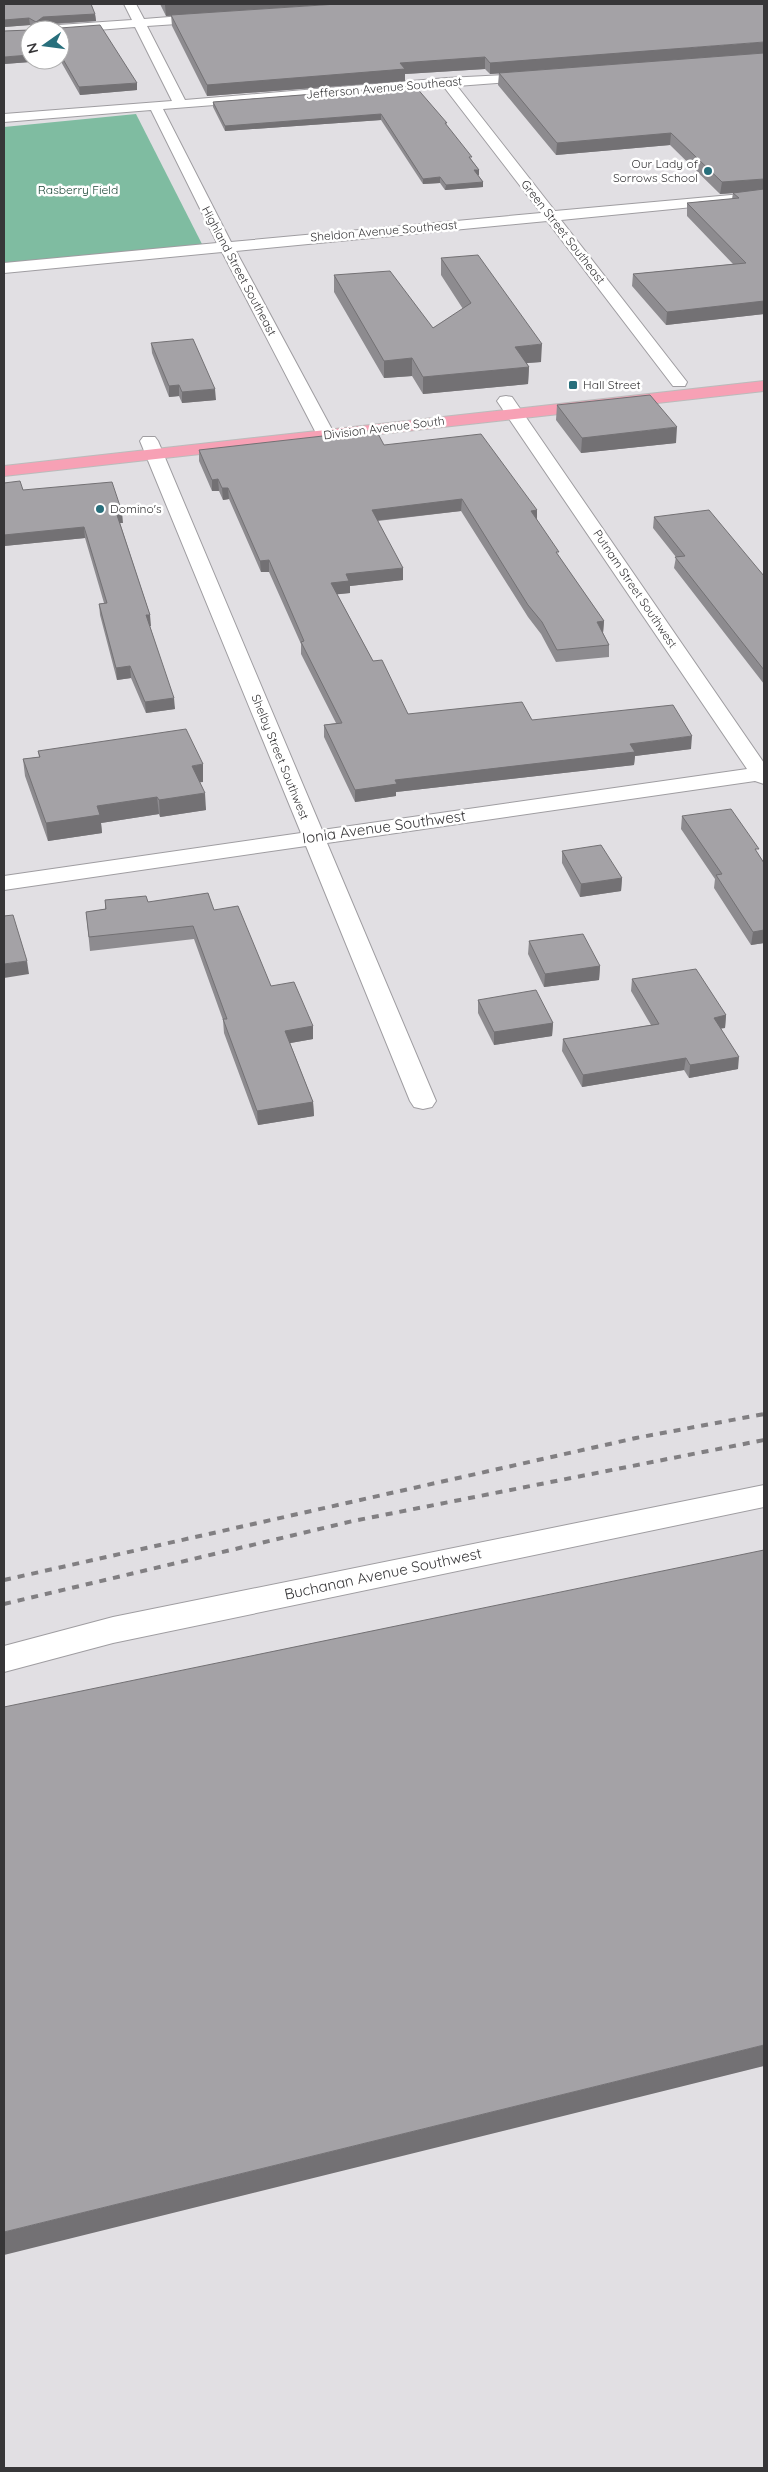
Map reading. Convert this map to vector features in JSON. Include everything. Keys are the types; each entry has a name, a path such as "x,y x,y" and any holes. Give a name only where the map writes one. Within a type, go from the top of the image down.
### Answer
{"main road":[{"name":"Division Avenue South","path":"510,407 679,382 764,372"},
{"name":"Division Avenue South","path":"4,456 152,447 510,407 764,386"},
{"name":"Division Avenue South","path":"4,471 152,447"}],"street":[{"path":"130,4 180,104"},
{"path":"70,28 217,17"},
{"name":"Jefferson Avenue Southeast","path":"4,118 546,75"},
{"name":"Green Street Southeast","path":"447,82 679,382"},
{"name":"Highland Street Southeast","path":"155,106 226,246 323,428"},
{"name":"Sheldon Avenue Southeast","path":"4,268 764,196"},
{"name":"Putnam Street Southwest","path":"510,407 763,775"},
{"name":"Shelby Street Southwest","path":"152,447 423,1101"},
{"name":"Ionia Avenue Southwest","path":"4,883 313,837 763,775"},
{"name":"Buchanan Avenue Southwest","path":"4,1659 113,1630 764,1496"}],"green space":[{"name":"Rasberry Field","path":"136,114 204,248 4,268 4,127"}],"building":[{"path":"4,4 91,4 95,14 43,17 39,20 29,18 4,20"},
{"path":"337,4 764,4 764,42 490,63 485,57 400,63 405,69 207,85 171,15"},
{"path":"100,25 137,83 79,87 69,70 70,27"},
{"path":"20,30 20,56 4,57 4,31"},
{"path":"764,53 764,179 722,182 671,133 557,143 499,73"},
{"path":"415,86 447,123 445,123 472,157 469,157 479,170 474,170 483,182 446,185 440,177 423,179 381,114 225,126 213,102"},
{"path":"764,189 764,301 667,312 633,274 746,263 687,203 739,198 733,193"},
{"path":"478,255 542,344 515,347 529,367 423,377 412,358 384,361 334,275 390,271 433,328 471,303 441,258"},
{"path":"193,339 215,389 182,392 179,385 169,386 151,343"},
{"path":"650,395 677,427 582,438 557,405"},
{"path":"376,430 384,445 481,434 537,510 531,511 559,552 556,552 604,621 597,622 609,645 557,650 542,622 528,605 462,499 372,510 403,568 346,574 349,581 331,583 373,661 382,660 408,714 522,702 532,720 673,705 692,736 630,744 635,752 395,780 397,784 355,790 324,725 342,723 301,642 304,641 269,560 260,561 228,488 222,488 218,479 212,480 199,450"},
{"path":"20,481 23,490 112,482 122,512 116,512 150,615 146,615 174,698 145,702 130,666 116,668 99,604 107,603 84,527 4,535 4,483"},
{"path":"709,510 764,576 764,670 675,557 685,556 654,517"},
{"path":"186,729 203,764 192,766 205,793 159,800 157,797 97,806 100,815 46,823 23,759 40,757 38,751"},
{"path":"731,809 759,849 755,849 764,863 764,930 753,932 716,875 722,874 682,816"},
{"path":"601,845 622,878 581,884 562,851"},
{"path":"208,893 214,910 238,906 271,986 294,982 313,1026 285,1031 313,1102 257,1111 223,1019 227,1019 193,926 89,937 86,912 106,909 105,900 146,896 148,902"},
{"path":"13,915 27,961 4,964 4,916"},
{"path":"583,934 600,966 545,974 529,941"},
{"path":"696,969 726,1015 714,1018 739,1057 690,1065 686,1058 583,1075 563,1039 659,1024 632,979"},
{"path":"536,990 553,1023 494,1032 478,1000"},
{"path":"764,1550 764,2045 4,2232 4,1707"}],"railway":[{"path":"4,1580 636,1438 764,1414"},
{"path":"4,1604 353,1521 764,1440"}],"place":[{"name":"Our Lady of Sorrows School","path":"708,171"},
{"name":"Hall Street","path":"573,385"},
{"name":"Domino's","path":"100,509"}]}
